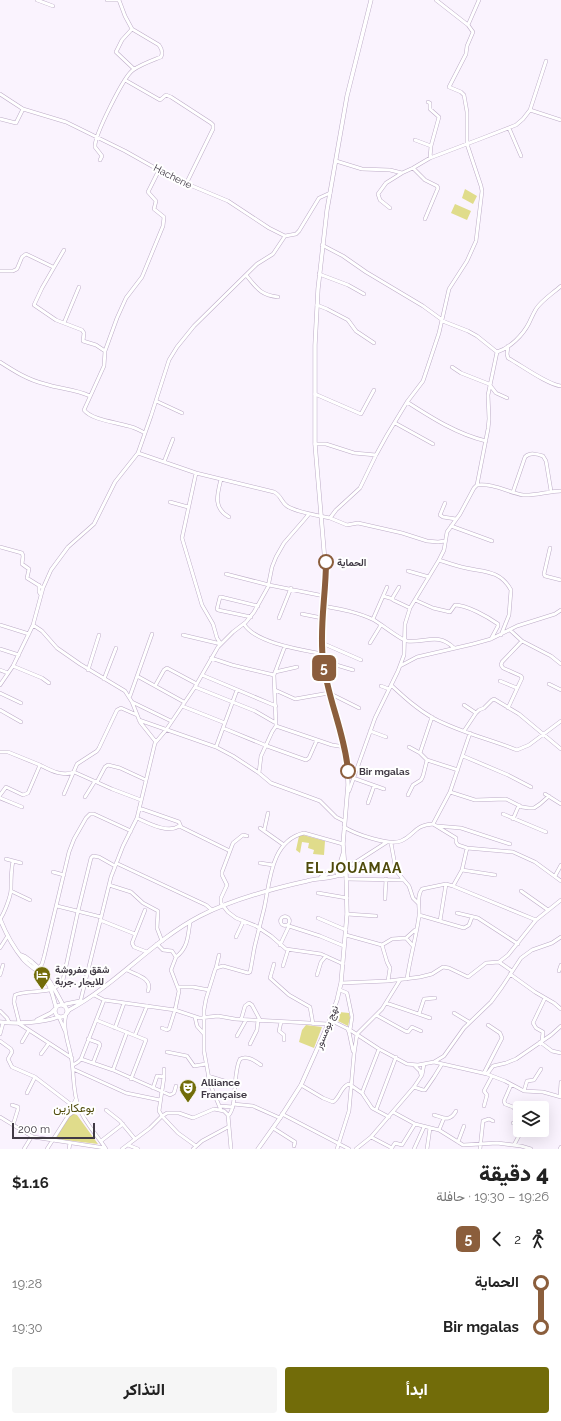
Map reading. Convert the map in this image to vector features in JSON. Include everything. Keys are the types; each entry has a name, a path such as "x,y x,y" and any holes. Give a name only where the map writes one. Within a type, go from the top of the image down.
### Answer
{"main road":[{"name":"نهج بومسور","path":"258,1149 301,1085 330,1020 340,990 346,935 347,888 343,844 348,771 345,747 329,693 323,661 322,643 322,618 326,562 315,444 317,305 322,245 347,96 371,0"},
{"name":"نهج بومسور","path":"344,853 337,872 341,875 347,888"},
{"path":"2,1022 34,1022 63,1017 69,1010 94,995 127,970 162,940 212,910 267,892 325,876 338,868 345,869 344,874 341,875 312,880"},
{"path":"0,919 7,937 15,949 46,976 66,1009 66,1013"},
{"path":"53,988 56,1008 55,1012 58,1017"},
{"path":"34,1022 48,1015 61,1005 64,1006 66,1004 80,1003"}],"street":[{"path":"37,0 53,6"},
{"path":"100,160 102,156 95,147 96,136 125,80 134,69 145,62 161,57 162,52 159,45 132,29 119,0 107,0"},
{"path":"330,518 336,510 360,488 376,455 423,380 442,320 449,289 467,261 476,241 482,191 468,144 467,112 464,95 461,92 449,87 466,54 467,46 473,32 468,25 436,0"},
{"path":"468,25 479,0"},
{"path":"132,29 122,40 116,52 134,69"},
{"path":"390,208 380,200 378,194 386,183 430,158 509,128 522,119 530,110 546,61"},
{"path":"125,80 160,100 166,95 171,97 212,123 213,129 186,184"},
{"name":"Hachene","path":"0,94 24,109 66,122 96,136 186,184 236,206 269,228 285,236"},
{"path":"428,102 430,103 430,109 439,117 431,146 430,158"},
{"path":"0,118 16,123 24,109"},
{"path":"530,110 561,120"},
{"path":"509,128 521,156"},
{"path":"415,140 431,146"},
{"path":"336,161 362,168 390,170 402,173"},
{"path":"413,168 425,180 438,188 425,219"},
{"path":"145,433 129,426 97,417 84,410 104,366 105,350 117,318 126,298 142,277 163,226 164,217 155,211 156,201 148,192 159,170"},
{"path":"0,685 13,666 29,634 33,625 43,588 55,564 71,544 94,524 115,482 138,453 169,360 177,348 194,326 257,264 273,254 285,236 296,234 299,231 319,198 330,193"},
{"path":"322,245 343,256 366,272 423,306 442,320 484,340 497,352"},
{"path":"64,250 53,267 34,302 34,305 56,320 83,331 83,341 96,345 105,350"},
{"path":"0,271 13,271 17,269 22,257 26,254 53,267"},
{"path":"319,274 348,285 364,294"},
{"path":"246,275 260,291 267,296 278,297"},
{"path":"346,797 370,731 404,655 405,624 410,608 444,550 445,541 451,526 471,492 477,485 489,419 487,401 489,384 497,352 518,338 526,328 536,309 561,286"},
{"path":"64,323 79,287"},
{"path":"317,305 348,320 356,331 374,343"},
{"path":"508,346 508,358 524,366 548,382 561,386"},
{"path":"0,362 25,378 35,382 60,387 90,396"},
{"path":"452,367 461,373 489,384 496,393 507,398"},
{"path":"315,394 361,414 374,390"},
{"path":"156,401 182,413"},
{"path":"408,402 443,424 469,436 486,441"},
{"path":"395,423 433,444"},
{"path":"164,462 173,439"},
{"path":"315,444 326,444 354,453 376,455"},
{"path":"138,453 196,474 274,492 280,496 286,506 308,514 330,518 347,525 358,523 402,533 427,541 445,541"},
{"path":"513,492 525,457 528,454 534,453 543,456 546,461 551,491"},
{"path":"196,474 188,508 183,540 196,579 202,604 221,644"},
{"path":"221,479 217,500 220,510 230,517"},
{"path":"477,485 489,485 524,495 561,491"},
{"path":"170,502 188,508"},
{"path":"445,503 440,515 443,517 456,519"},
{"path":"80,1003 109,885 115,864 137,818 152,750 156,742 196,686 211,658 221,644 244,624 258,606 269,585 272,566 284,543 308,514"},
{"path":"451,526 492,541"},
{"path":"0,547 22,553 24,556 22,564 29,569 27,578 43,588"},
{"path":"550,548 544,574 546,576 561,580"},
{"path":"439,560 467,568 491,572 507,585 511,590 509,602 510,610 500,635"},
{"path":"408,571 429,577"},
{"path":"226,574 269,585 291,588 324,596"},
{"path":"39,585 39,592 41,595"},
{"path":"373,619 387,587"},
{"path":"393,599 399,587"},
{"path":"279,618 291,588"},
{"path":"383,596 393,599 394,601 410,608"},
{"path":"251,616 218,610 220,598 258,606"},
{"path":"415,600 433,608 450,612 455,605 463,606 498,624 497,630 491,638"},
{"path":"323,606 354,612 373,619 405,641 438,639 446,642 454,648"},
{"path":"400,666 417,657 473,644 500,635 517,626 555,614 561,610"},
{"path":"302,614 322,618"},
{"path":"244,624 248,631 254,635 285,646 323,654"},
{"path":"370,643 381,624"},
{"path":"33,625 42,631 57,648 88,670 123,690 130,696 136,715 156,742"},
{"path":"0,626 29,634"},
{"path":"510,630 522,641 551,656 561,664"},
{"path":"130,696 152,634"},
{"path":"88,670 98,635"},
{"path":"183,635 221,644"},
{"path":"508,708 521,677 503,668 501,665 502,662 522,641"},
{"path":"322,643 361,660"},
{"path":"285,646 274,673 276,706 274,722 276,726 332,745 345,747"},
{"path":"104,679 116,648"},
{"path":"0,649 19,654"},
{"path":"211,658 235,666 274,673 297,667"},
{"path":"323,661 353,670"},
{"path":"13,666 42,678 49,683"},
{"path":"154,686 164,670 167,668 196,686 274,722"},
{"path":"0,670 8,673"},
{"path":"202,675 276,706"},
{"path":"137,676 184,702"},
{"path":"500,681 517,688"},
{"path":"549,684 561,690"},
{"path":"381,686 390,687 432,717 464,731 520,750 536,741 561,721"},
{"path":"216,747 237,690"},
{"path":"275,690 295,698 329,693 359,708"},
{"path":"0,692 21,703"},
{"path":"464,731 476,712 484,708 494,699 519,714 561,749"},
{"path":"132,702 171,721"},
{"path":"464,705 476,712"},
{"path":"182,706 225,723"},
{"path":"64,794 76,766 98,750 118,708 123,708 136,715"},
{"path":"0,710 21,722"},
{"path":"420,753 432,717"},
{"path":"139,720 216,747 233,756 271,784 320,801 336,817 344,821"},
{"path":"259,774 262,756 276,726"},
{"path":"223,728 306,760 309,758 316,740"},
{"path":"370,731 386,737"},
{"path":"435,825 450,792 470,733"},
{"path":"409,747 420,753 427,760 458,770"},
{"path":"0,752 8,752 52,771 66,774 74,772 141,800"},
{"path":"463,756 508,775 531,787"},
{"path":"408,795 413,785 421,780 427,760"},
{"path":"0,795 6,787 23,795 28,794 40,765"},
{"path":"85,797 105,767 108,765 120,768 146,780"},
{"path":"353,778 384,789"},
{"path":"368,803 374,786"},
{"path":"450,792 475,800 506,799 527,808 534,808 549,796"},
{"path":"545,794 561,804"},
{"path":"0,798 22,807"},
{"path":"513,819 519,805"},
{"path":"139,808 179,822 181,827 230,851"},
{"path":"264,831 268,813"},
{"path":"38,969 42,964 44,957 72,845 86,818 90,814 96,815 131,831"},
{"path":"503,814 546,832"},
{"path":"137,818 171,830 179,826 181,827"},
{"path":"435,825 456,838 458,845 467,848 513,852 535,862 561,880"},
{"path":"344,827 357,834 389,842 402,841 421,826 435,825 460,828 510,844"},
{"path":"260,828 284,844"},
{"path":"216,968 223,966 249,973 265,908 273,865 284,844 299,834 304,833 343,844"},
{"path":"247,836 243,835 233,843 222,872 222,876 227,885 221,900 222,906 243,922 256,926 272,936 280,945 288,950 321,954 343,964"},
{"path":"345,869 389,842"},
{"path":"389,842 395,865 403,880 409,886 413,898 418,903"},
{"path":"453,886 462,870 467,848"},
{"path":"72,1058 18,1022 14,1002 15,995 53,988 60,984 63,980 78,911 92,857 100,857 186,895 210,907 212,910"},
{"path":"6,859 21,863"},
{"path":"0,919 3,916 11,891 11,870 14,861"},
{"path":"260,863 273,865"},
{"path":"555,876 561,865"},
{"path":"462,870 495,875"},
{"path":"53,872 64,875"},
{"path":"346,878 403,880"},
{"path":"385,899 386,880"},
{"path":"440,921 446,884"},
{"path":"407,979 419,915 418,903 420,891 422,889 446,884 536,920"},
{"path":"109,885 131,892 143,902 158,911 157,928 162,940"},
{"path":"11,891 30,900"},
{"path":"521,891 548,910"},
{"path":"318,894 347,898"},
{"path":"341,983 407,979 432,974 443,967 468,977 486,963 499,962 508,955 536,920 561,900"},
{"path":"57,906 100,918 135,934"},
{"path":"145,910 132,945 147,952"},
{"path":"457,913 478,918 518,944"},
{"path":"347,914 376,916"},
{"path":"419,915 464,928 469,925 472,917"},
{"path":"318,918 346,930"},
{"path":"162,1028 167,1030 169,1029 175,1010 178,988 171,970 176,957 183,951 190,922"},
{"path":"236,937 243,922"},
{"path":"280,945 289,925 344,946"},
{"path":"346,935 382,944 392,939 406,938 416,930"},
{"path":"0,948 7,937"},
{"path":"330,1020 357,1034 407,1064 414,1065 434,1062 448,1052 468,1022 491,1002 521,958 528,952 561,937"},
{"path":"406,938 412,946"},
{"path":"157,944 163,950 174,953 176,957"},
{"path":"382,944 390,968 388,981"},
{"path":"283,966 288,950"},
{"path":"219,955 204,1010 204,1034 208,1076 220,1108 226,1112 228,1116 231,1149"},
{"path":"317,975 326,956"},
{"path":"499,962 512,971"},
{"path":"274,964 270,978 291,997 310,1007 313,1024"},
{"path":"0,975 3,965"},
{"path":"559,971 561,965"},
{"path":"127,970 146,980 149,985 148,991"},
{"path":"510,974 561,1009"},
{"path":"337,1149 349,1111 357,1034 386,1003 400,980"},
{"path":"178,988 193,987 209,990"},
{"path":"340,990 347,993 352,1017 348,1029 354,1054"},
{"path":"94,995 104,1000 175,1010 194,1017 205,1018 218,1016 241,1020 328,1024"},
{"path":"419,1014 424,999 435,998"},
{"path":"541,1042 543,1032 536,1028 533,1024 545,998"},
{"path":"73,1065 81,1059 104,1000"},
{"path":"115,1028 124,1003"},
{"path":"241,1020 245,1006 249,1003 252,1005 259,1020 257,1030 250,1044"},
{"path":"386,1003 430,1018"},
{"path":"135,1035 147,1006"},
{"path":"0,1011 9,1022"},
{"path":"66,1013 66,1032 72,1058 76,1099 79,1108 105,1149"},
{"path":"454,1013 468,1022"},
{"path":"376,1015 405,1031 408,1032 412,1027 421,1031"},
{"path":"58,1017 66,1032"},
{"path":"194,1017 197,1026 204,1034"},
{"path":"96,1020 146,1039 131,1079"},
{"path":"238,1036 246,1020"},
{"path":"0,1034 2,1022"},
{"path":"281,1022 279,1030 284,1035 284,1040"},
{"path":"485,1073 502,1038 500,1033 488,1025"},
{"path":"485,1073 493,1066 516,1059 556,1032 561,1026"},
{"path":"22,1042 29,1030"},
{"path":"113,1070 127,1032"},
{"path":"88,1039 99,1043 100,1045 93,1063"},
{"path":"0,1042 12,1052 8,1059 12,1067 35,1077 73,1106"},
{"path":"541,1042 552,1051 561,1053"},
{"path":"41,1054 49,1043"},
{"path":"362,1093 380,1049"},
{"path":"168,1052 186,1055 194,1066 206,1064"},
{"path":"228,1116 231,1113 233,1105 234,1084 238,1061 241,1057 248,1058 261,1065"},
{"path":"376,1110 396,1058"},
{"path":"81,1059 113,1070 131,1079 172,1095 176,1086"},
{"path":"434,1062 485,1073 524,1092 540,1092 561,1097 561,1082"},
{"path":"356,1149 371,1137 414,1086 421,1077 424,1064"},
{"path":"414,1086 425,1090 442,1064"},
{"path":"414,1065 420,1071 421,1077"},
{"path":"73,1069 126,1093 160,1100"},
{"path":"164,1069 162,1092 158,1110 178,1133 194,1148 211,1136 228,1127"},
{"path":"524,1092 527,1081 534,1080 541,1069"},
{"path":"208,1076 234,1084"},
{"path":"484,1106 487,1095 484,1091 492,1076"},
{"path":"27,1093 35,1077"},
{"path":"153,1088 156,1077 164,1077"},
{"path":"301,1085 333,1102 337,1099 347,1083 362,1093 370,1105 376,1110 389,1116"},
{"path":"511,1085 504,1101 505,1104 513,1107"},
{"path":"47,1149 68,1116 76,1099"},
{"path":"12,1105 18,1107 13,1126"},
{"path":"122,1149 167,1113 175,1113 193,1118 211,1110 233,1105 253,1106 281,1116 349,1149"},
{"path":"68,1116 79,1108"},
{"path":"106,1110 123,1124 135,1139"},
{"path":"434,1115 444,1118 451,1118 456,1111"},
{"path":"393,1112 415,1124 438,1130 459,1143 482,1145 497,1143 530,1149"},
{"path":"0,1117 32,1136 105,1149"},
{"path":"438,1130 444,1118"},
{"path":"480,1149 482,1145 484,1121 488,1119 493,1121"},
{"path":"101,1141 123,1124"},
{"path":"371,1137 392,1148 395,1142 402,1145 415,1124"},
{"path":"460,1149 459,1143 464,1126"},
{"path":"414,1149 424,1127"},
{"path":"273,1128 295,1142 294,1146"},
{"path":"427,1149 430,1128"},
{"path":"24,1149 32,1136"},
{"path":"514,1145 518,1137"},
{"path":"69,1149 70,1143"},
{"path":"128,1145 138,1149"},
{"path":"416,1145 419,1148"},
{"path":"506,1149 507,1145"}],"shaded area":[{"path":"465,189 477,196 473,204 462,198"},
{"path":"455,204 471,211 467,220 451,213"},
{"path":"303,835 325,841 324,855 313,854 314,850 308,848 309,843 302,842 300,853 296,850 299,836"},
{"path":"339,1012 349,1013 350,1018 348,1026 334,1019 335,1017 337,1018"},
{"path":"306,1025 322,1027 314,1048 299,1042 302,1030"},
{"path":"74,1114 77,1115 98,1144 57,1139 57,1136 70,1116"}],"bus line":[{"name":"5","path":"326,562 322,618 323,661 329,693 345,747 348,771"}],"place":[{"name":"الحماية","path":"326,562"},
{"name":"Bir mgalas","path":"348,771"},
{"name":"شقق مفروشة للايجار .جربة","path":"42,990"},
{"name":"Alliance Française","path":"188,1103"}],"district":[{"name":"EL JOUAMAA","path":"354,868"},
{"name":"بوعكازين","path":"74,1108"}]}
